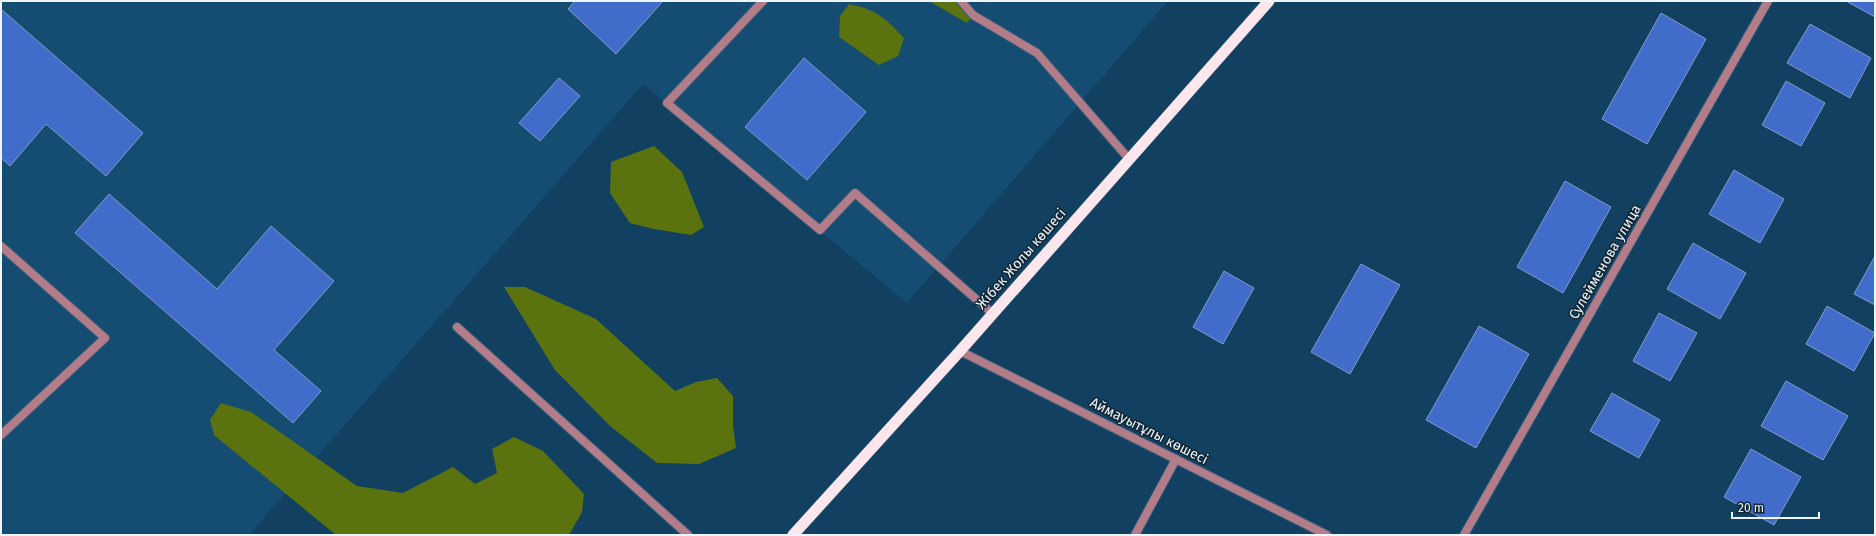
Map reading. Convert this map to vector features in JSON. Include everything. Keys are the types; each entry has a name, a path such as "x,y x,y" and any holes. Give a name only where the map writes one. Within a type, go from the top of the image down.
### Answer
{"highway":[{"name":"Жібек Жолы көшесі","path":"793,535 993,314 1269,1"}],"street":[{"path":"763,1 667,103 820,230 855,193 993,314"},
{"path":"962,1 973,16 1037,53 1129,159"},
{"name":"Сулейменова улица","path":"1464,535 1768,1"},
{"path":"1,246 105,338 1,435"},
{"path":"457,327 688,535"},
{"name":"Аймауытұлы көшесі","path":"960,351 1326,535"},
{"path":"1135,535 1176,459"}],"shaded area":[{"path":"1,1 1168,1 907,303 643,84 249,535 1,535"}],"green space":[{"path":"929,1 956,1 973,15 967,23"},
{"path":"849,4 859,6 880,15 904,38 898,56 879,65 839,37 840,16"},
{"path":"654,146 682,172 704,227 691,235 654,229 630,223 610,193 611,162"},
{"path":"504,287 525,287 596,319 675,391 696,382 717,378 733,396 733,425 736,448 699,464 657,463 610,426 555,370"},
{"path":"221,403 251,412 357,486 403,493 453,467 475,484 497,473 492,449 514,437 543,451 584,494 582,512 569,535 336,535 214,435 210,420"}],"building":[{"path":"575,1 663,1 616,54 568,9"},
{"path":"1846,1 1875,1 1875,17"},
{"path":"1,9 143,133 106,176 46,124 10,166 1,158"},
{"path":"1661,13 1706,39 1647,144 1602,119"},
{"path":"1810,24 1871,58 1850,98 1787,63"},
{"path":"804,58 866,112 807,180 745,127"},
{"path":"559,78 580,96 540,141 519,123"},
{"path":"1786,81 1825,103 1801,146 1762,125"},
{"path":"1734,170 1784,199 1760,243 1709,214"},
{"path":"1565,181 1611,207 1563,293 1517,267"},
{"path":"109,194 217,289 271,226 334,281 274,350 321,391 293,423 75,233"},
{"path":"1693,243 1746,273 1720,319 1667,289"},
{"path":"1875,256 1875,305 1854,294"},
{"path":"1361,264 1400,285 1350,374 1311,352"},
{"path":"1224,271 1254,288 1223,344 1193,327"},
{"path":"1827,306 1875,333 1854,371 1806,344"},
{"path":"1659,313 1697,333 1670,381 1633,361"},
{"path":"1479,326 1529,354 1476,448 1426,420"},
{"path":"1786,381 1848,416 1823,460 1761,426"},
{"path":"1612,393 1660,420 1639,458 1590,431"},
{"path":"1751,449 1801,477 1774,525 1724,497"}]}
